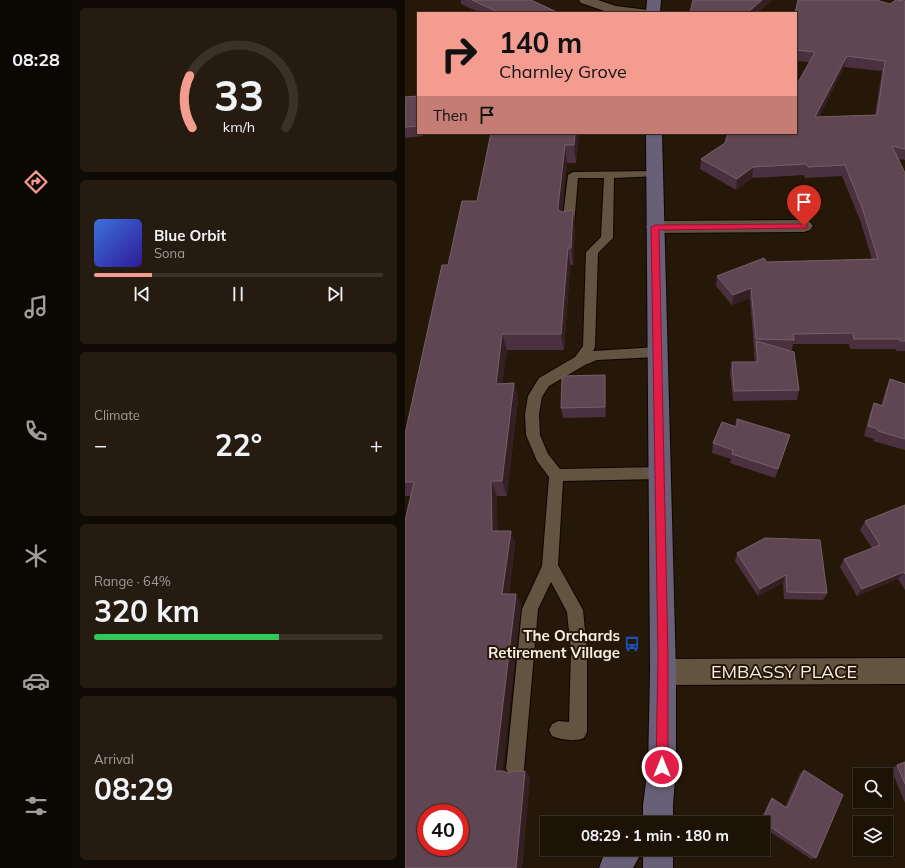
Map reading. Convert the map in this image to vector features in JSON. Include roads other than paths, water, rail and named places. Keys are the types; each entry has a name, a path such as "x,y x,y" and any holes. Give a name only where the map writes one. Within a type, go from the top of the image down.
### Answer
{"street":[{"path":"581,0 603,12"},
{"path":"586,0 614,10 633,12"},
{"path":"653,12 654,0"},
{"path":"654,134 663,672 662,767 654,816"},
{"path":"655,227 804,226"},
{"name":"EMBASSY PLACE","path":"663,672 905,671"},
{"path":"614,868 623,856"},
{"path":"658,856 658,868"}],"lane":[{"path":"569,224 573,175 655,174"},
{"path":"580,361 589,347 592,252 607,238 609,175"},
{"path":"515,769 530,609 550,566 556,475 542,457 533,435 532,414 535,396 544,382 580,361 597,355 657,352"},
{"path":"556,475 660,473"},
{"path":"550,566 575,610 579,651 578,732 558,730"}],"place":[{"name":"The Orchards Retirement Village","path":"632,644"}]}
